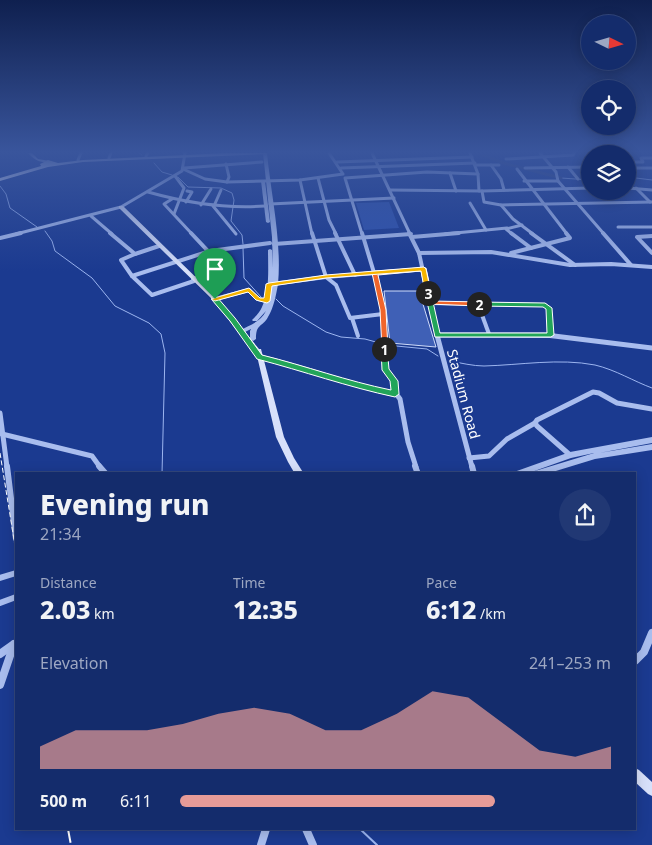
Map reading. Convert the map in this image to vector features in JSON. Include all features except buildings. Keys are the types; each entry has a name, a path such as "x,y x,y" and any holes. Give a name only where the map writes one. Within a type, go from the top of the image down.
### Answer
{"main road":[{"path":"121,207 253,339 280,437 299,472"},
{"path":"242,329 259,356"},
{"path":"636,775 652,790"}],"street":[{"path":"0,238 121,207 147,192"},
{"path":"149,192 201,206 230,208 394,198"},
{"path":"174,214 183,192"},
{"path":"186,202 192,192"},
{"path":"201,206 208,192"},
{"path":"214,206 220,192"},
{"path":"242,329 258,323 265,318 269,310 272,284 272,244 266,192"},
{"path":"303,192 314,241 326,277 336,284 358,336"},
{"path":"322,192 337,239 354,274"},
{"path":"349,192 367,254 375,273 383,314 385,370 394,381 395,394"},
{"name":"Stadium Road","path":"391,192 424,269 437,335 473,472"},
{"path":"481,192 484,202 501,205 651,202"},
{"path":"508,254 570,238 534,192"},
{"path":"568,192 631,265"},
{"path":"641,192 651,202"},
{"path":"159,246 121,260 132,276 152,295 223,268 210,251 164,204 172,199"},
{"path":"470,203 486,230"},
{"path":"501,205 508,215 575,265"},
{"path":"214,206 236,234"},
{"path":"91,216 135,254"},
{"path":"132,276 210,251 238,246 486,230 522,225"},
{"path":"618,227 652,227"},
{"path":"507,228 531,248"},
{"path":"652,236 637,237 652,253"},
{"path":"419,254 485,252 508,254 556,264 652,267"},
{"path":"272,284 354,274 424,269"},
{"path":"242,329 261,315 272,284"},
{"path":"215,299 249,290 258,299 267,301"},
{"path":"430,303 545,305 549,308 551,335"},
{"path":"478,304 489,334"},
{"path":"352,318 383,314"},
{"path":"253,339 253,331 258,323"},
{"path":"437,335 551,335 652,348"},
{"path":"259,356 294,365 361,387 395,394 400,399 408,442 417,472"},
{"path":"469,458 489,456 507,439 537,420 595,392 617,403 652,409"},
{"path":"0,414 15,532"},
{"path":"535,423 570,455"},
{"path":"2,434 92,456 104,472"},
{"path":"523,472 570,455 652,440"},
{"path":"542,472 595,456 652,447"},
{"path":"0,578 15,573"},
{"path":"0,603 15,597"},
{"path":"636,661 644,652 652,634"},
{"path":"0,654 15,643"},
{"path":"0,685 15,643"},
{"path":"261,845 266,830"},
{"path":"306,830 313,845"}],"shaded area":[{"path":"389,202 399,228 364,230 356,203"}],"waterway":[{"path":"5,192 10,208 37,227"},
{"path":"231,192 234,200 231,221 242,235 243,244"},
{"path":"45,231 52,241 55,251 92,278 115,306 149,323 161,334 165,353 162,472"},
{"path":"243,248 244,278 261,297"},
{"path":"276,299 283,306 326,332 341,337 365,339 383,344"},
{"path":"386,345 427,349 438,356"},
{"path":"450,361 484,366 554,362 581,363 610,370 652,388"},
{"path":"361,830 377,845"}],"railway":[{"path":"0,453 15,546"},
{"path":"68,830 71,845"}],"route":[{"path":"215,299 233,319 234,324 260,357 294,365 361,387 395,394 394,381 385,370 383,310 381,296 375,273 424,269 430,303 548,306 551,335 437,335 430,303 424,269 326,277 269,284 267,301 258,299 250,290 215,299"}]}
